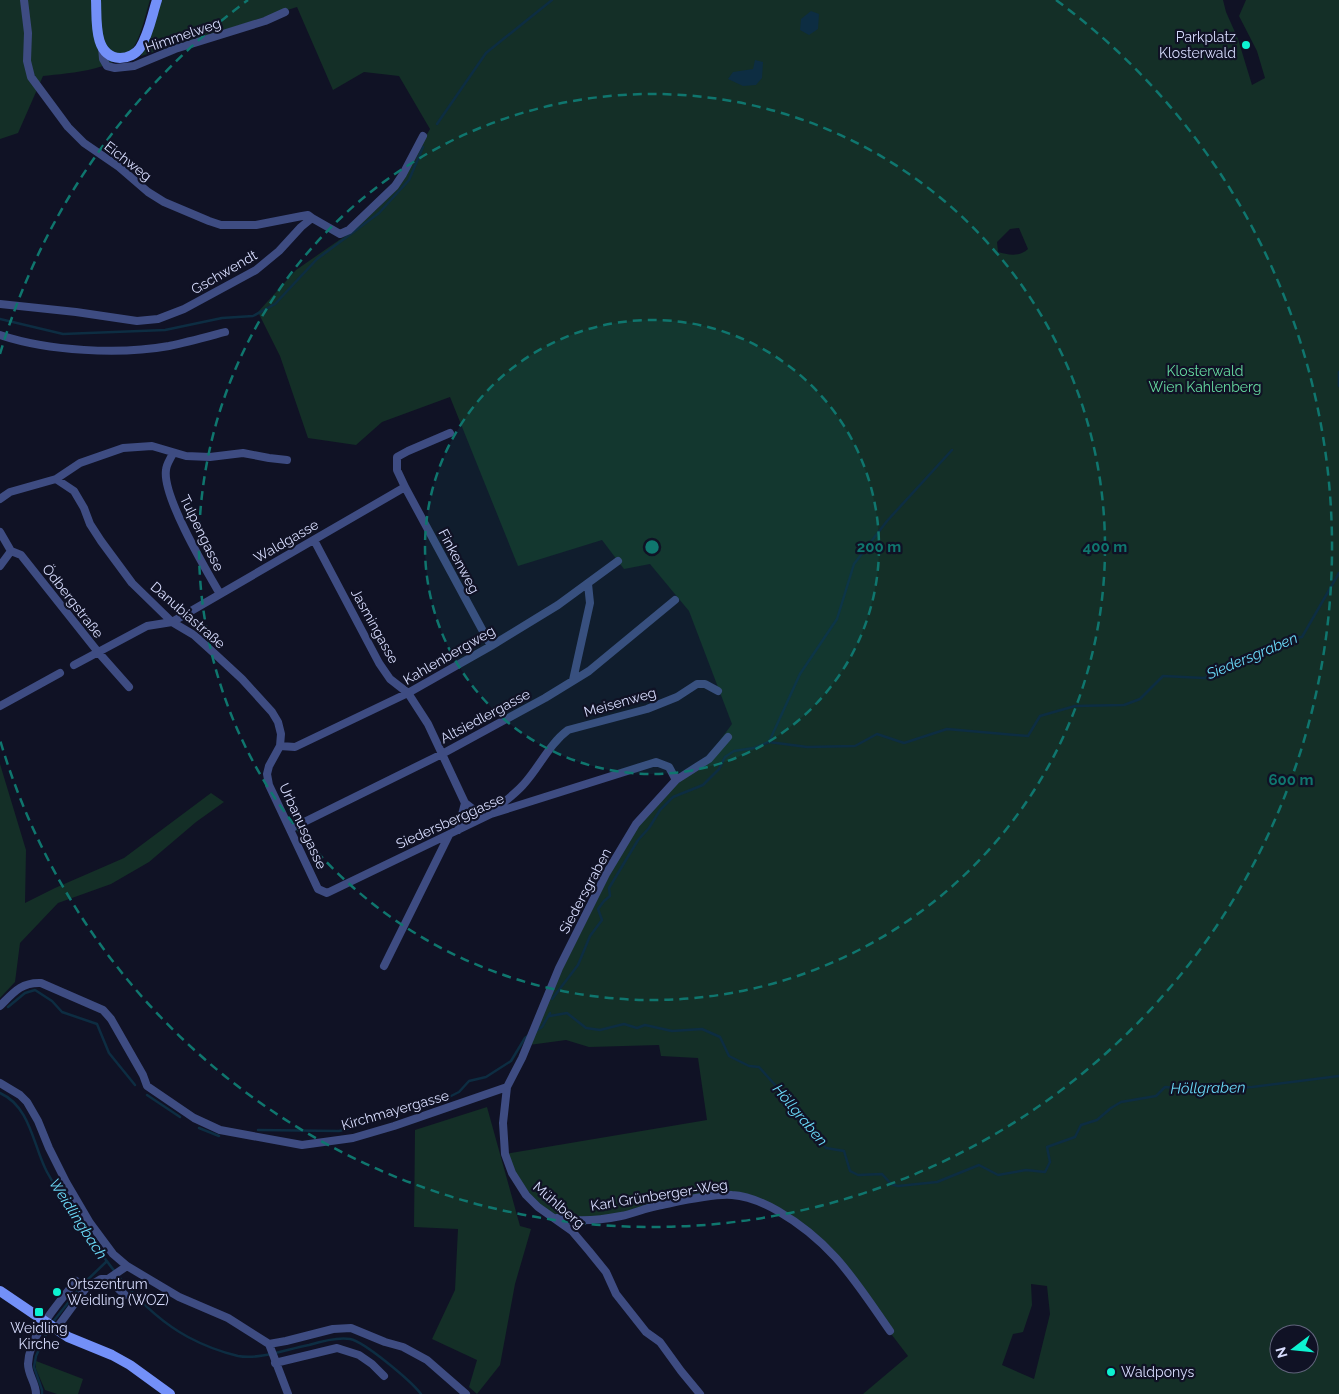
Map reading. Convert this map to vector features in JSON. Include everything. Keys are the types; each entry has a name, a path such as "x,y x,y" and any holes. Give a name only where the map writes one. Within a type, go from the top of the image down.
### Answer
{"main road":[{"path":"96,0 97,28 102,46 107,53 119,58 136,52 146,37 157,0"},
{"path":"0,1291 68,1336 122,1360 170,1394"}],"street":[{"name":"Eichweg","path":"24,0 28,33 27,62 35,83 76,136 125,172 148,192 209,222 221,225 263,224 308,215 312,218"},
{"name":"Himmelweg","path":"102,46 103,59 107,66 115,68 134,66 175,50 265,21 285,12"},
{"path":"312,218 340,234 349,230 395,186 404,174 423,136"},
{"name":"Gschwendt","path":"0,304 137,321 158,319 184,309 256,270 279,251 300,227 312,218"},
{"path":"0,334 14,339 69,349 119,350 167,346 225,332"},
{"path":"405,487 397,470 397,457 450,433"},
{"path":"0,499 10,492 56,479 80,463 123,448 152,446 186,456 243,453 287,460"},
{"name":"Tulpengasse","path":"173,453 166,471 170,494 195,551 220,594"},
{"name":"Danubiastraße","path":"56,479 74,491 100,541 132,583 172,622 194,635 242,679 272,712 278,722 281,734 280,746"},
{"name":"Waldgasse","path":"74,665 148,626 172,622 405,487"},
{"name":"Finkenweg","path":"405,487 491,646"},
{"name":"Ödbergstraße","path":"0,532 11,551 21,555 98,652 129,687"},
{"name":"Jasmingasse","path":"314,540 379,663 390,679 408,693 428,724 465,803 483,817"},
{"path":"0,566 11,551"},
{"name":"Kahlenbergweg","path":"280,746 295,748 408,693 558,605 618,561"},
{"path":"573,680 590,603 588,584"},
{"name":"Altsiedlergasse","path":"290,829 442,754 545,698 589,671 675,600"},
{"path":"0,706 60,673"},
{"name":"Meisenweg","path":"491,814 521,787 558,738 568,730 647,709 677,697 697,684 705,684 718,691"},
{"name":"Siedersgraben","path":"507,1087 530,1039 559,968 606,874 636,824 676,780 709,760 728,737"},
{"name":"Urbanusgasse","path":"280,746 269,766 267,774 269,785 318,889"},
{"name":"Siedersberggasse","path":"318,889 327,893 483,817 656,762 668,767 676,780"},
{"path":"458,830 465,803"},
{"path":"384,966 449,835"},
{"name":"Kirchmayergasse","path":"0,1006 22,986 30,982 41,983 103,1010 111,1019 147,1086 208,1126 220,1130 302,1145 353,1138 507,1087"},
{"path":"0,1083 10,1088 27,1102 38,1121 66,1182 90,1223 124,1268 179,1298 228,1318 270,1346 288,1394"},
{"name":"Mühlberg","path":"507,1087 503,1123 505,1154 512,1173 526,1195 538,1207 572,1232 589,1251 606,1272 616,1294 646,1332 660,1342 700,1394"},
{"name":"Karl Grünberger-Weg","path":"555,1218 570,1221 620,1216 655,1206 701,1198 730,1194 743,1196 772,1208 798,1223 829,1248 852,1276 890,1332"},
{"path":"36,1394 36,1389 29,1372 29,1359 34,1343 86,1288 124,1268"},
{"path":"110,1277 125,1295"},
{"path":"51,1325 76,1281"},
{"path":"270,1346 333,1329 351,1328 428,1360 466,1394"},
{"path":"275,1361 337,1348 359,1355 384,1376"}],"green space":[{"path":"0,0 150,0 143,26 137,41 130,51 109,64 81,71 43,76 18,133 0,139"},
{"name":"Klosterwald Wien Kahlenberg","path":"160,0 1223,0 1226,12 1238,39 1252,85 1265,78 1257,51 1239,16 1246,0 1339,0 1339,1394 863,1394 908,1356 820,1241 772,1208 730,1194 621,1216 570,1221 538,1207 526,1195 505,1154 707,1120 698,1058 661,1056 659,1045 589,1047 566,1040 529,1045 571,945 636,826 676,783 707,758 732,724 689,611 650,564 624,569 602,540 518,566 450,397 382,422 356,445 308,438 280,356 258,312 296,270 345,236 377,209 403,181 407,169 430,129 399,76 364,72 333,90 297,7 141,56","holes":["1019,228 1028,249 1018,254 998,252 997,242 1010,229","1031,1284 1047,1286 1050,1314 1034,1379 1002,1365 1013,1334 1023,1332 1032,1305"]},
{"path":"0,764 26,850 25,903 124,858 211,793 224,802 196,822 149,862 111,884 58,903 20,943 15,982 0,998"},
{"path":"487,1107 520,1226 531,1229 515,1284 500,1365 477,1394 469,1387 477,1360 432,1339 455,1290 458,1229 414,1227 415,1130"},
{"path":"36,1361 83,1379 78,1394 57,1394 45,1390 36,1369"}],"water":[{"path":"811,11 819,14 818,29 809,35 800,30 801,19"},
{"path":"755,60 763,62 762,78 756,85 743,86 728,79 733,72 753,69"}],"waterway":[{"path":"437,124 486,53 552,0"},
{"path":"0,319 63,334 165,330 222,318 253,316 275,304 317,259 379,213 409,180 423,147"},
{"path":"1339,372 1339,386"},
{"path":"769,742 800,674 837,619 854,564 887,521 952,450"},
{"name":"Siedersgraben","path":"552,999 578,965 590,936 602,920 598,909 610,896 609,888 638,840 649,828 660,810 673,797 703,785 719,769 725,757 734,751 754,748 769,742 807,747 855,746 877,734 904,743 947,729 1028,736 1040,716 1075,706 1124,705 1140,699 1163,676 1204,678 1256,657 1280,641 1302,637 1339,573"},
{"name":"Siedersgraben","path":"8,1007 25,993 35,990 52,1001 62,1012 97,1024 109,1053 135,1085"},
{"name":"Siedersgraben","path":"536,1031 542,1027 550,1013"},
{"name":"Höllgraben","path":"550,1016 567,1013 586,1028 600,1030 624,1024 637,1028 645,1025 672,1031 702,1029 720,1037 729,1056 749,1066 759,1067 826,1148 844,1151 850,1171 858,1175 882,1174 891,1184 898,1186 937,1182 979,1165 998,1175 1026,1170 1045,1172 1050,1162 1047,1147 1075,1137 1081,1125 1097,1120 1121,1102 1156,1096 1165,1087 1200,1090 1252,1087 1339,1076"},
{"name":"Siedersgraben","path":"258,1130 339,1131 355,1127 374,1116 387,1112 401,1113 419,1108 434,1097 445,1099 459,1092 469,1081 486,1077 511,1061 525,1038 529,1035"},
{"name":"Weidlingbach","path":"0,1093 10,1099 25,1117 42,1162 50,1177 109,1264 137,1297 170,1326 206,1345 246,1357 274,1354 329,1340 350,1339 366,1347 387,1363 408,1380 421,1394"},
{"name":"Siedersgraben","path":"147,1095 180,1117"},
{"name":"Siedersgraben","path":"199,1128 219,1136"},
{"path":"52,1323 83,1284 106,1262"},
{"path":"42,1394 34,1367 36,1356 49,1328"}],"place":[{"name":"Parkplatz Klosterwald","path":"1246,45"},
{"name":"Ortszentrum Weidling (WOZ)","path":"57,1292"},
{"name":"Weidling Kirche","path":"39,1312"},
{"name":"Waldponys","path":"1111,1372"}]}
